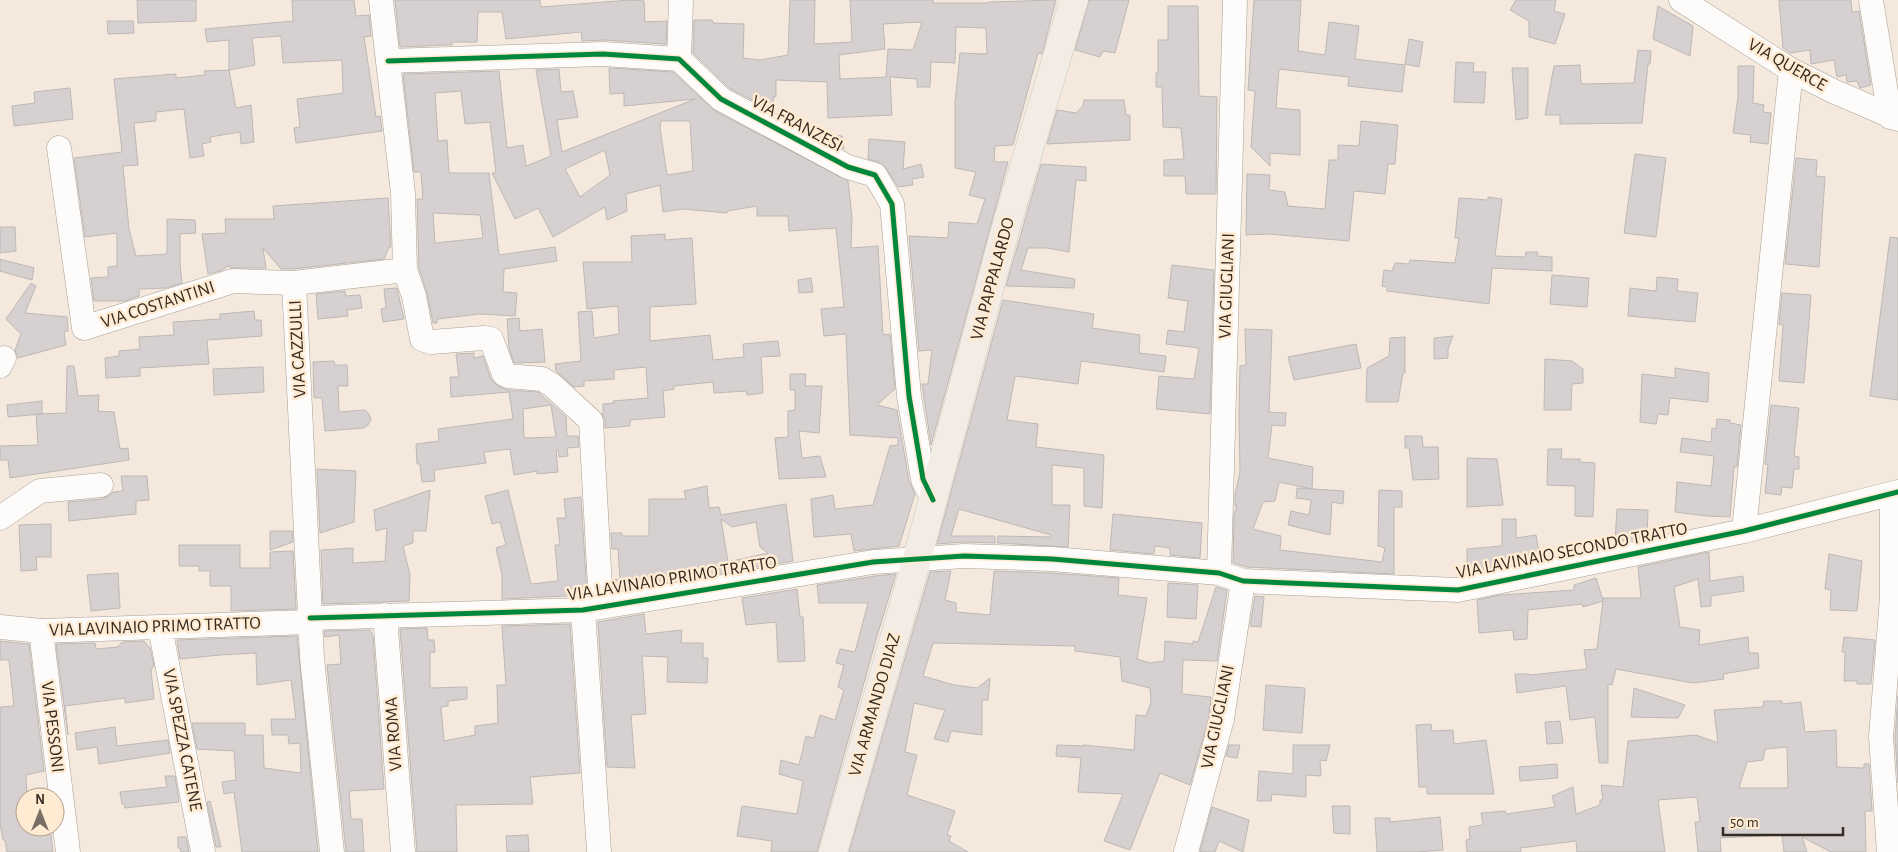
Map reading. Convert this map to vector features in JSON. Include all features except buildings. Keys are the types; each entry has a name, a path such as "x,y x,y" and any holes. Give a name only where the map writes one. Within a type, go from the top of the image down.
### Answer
{"main road":[{"name":"VIA PAPPALARDO","path":"917,559 1008,223 1074,0"},
{"name":"VIA ARMANDO DIAZ","path":"833,852 917,559"}],"street":[{"path":"380,0 403,193 405,270 414,296 422,339 431,342 491,339 504,374 542,379 552,385 591,421 592,608 599,852"},
{"path":"388,61 603,54 679,59 681,0"},
{"name":"VIA GIUGLIANI","path":"1219,573 1235,0"},
{"name":"VIA QUERCE","path":"1681,0 1790,70 1894,118"},
{"path":"1871,0 1894,118"},
{"name":"VIA FRANZESI","path":"679,59 721,99 848,167 875,175 892,204 909,396 923,479 933,500"},
{"path":"1744,531 1790,70"},
{"name":"VIA COSTANTINI","path":"59,148 84,328 233,281 294,282"},
{"name":"VIA CAZZULLI","path":"332,852 310,620 294,282 405,270"},
{"path":"0,518 40,491 101,485"},
{"path":"1887,851 1881,737 1892,597 1895,493"},
{"name":"VIA LAVINAIO SECONDO TRATTO","path":"917,559 964,556 1052,559 1219,573 1243,581 1458,590 1744,531 1895,493"},
{"name":"VIA LAVINAIO PRIMO TRATTO","path":"0,627 41,631 592,608 873,562 917,559"},
{"name":"VIA GIUGLIANI","path":"1186,852 1222,720 1243,581"},
{"name":"VIA ROMA","path":"385,616 403,852"},
{"name":"VIA SPEZZA CATENE","path":"160,627 203,852"},
{"name":"VIA PESSONI","path":"41,631 68,852"}],"cycle path":[{"path":"388,61 603,54 679,59 721,99 848,167 875,175 892,204 909,396 923,479 933,500"},
{"path":"310,618 583,610 873,562 964,556 1052,559 1219,573 1243,581 1458,590 1744,531 1898,492"}]}
